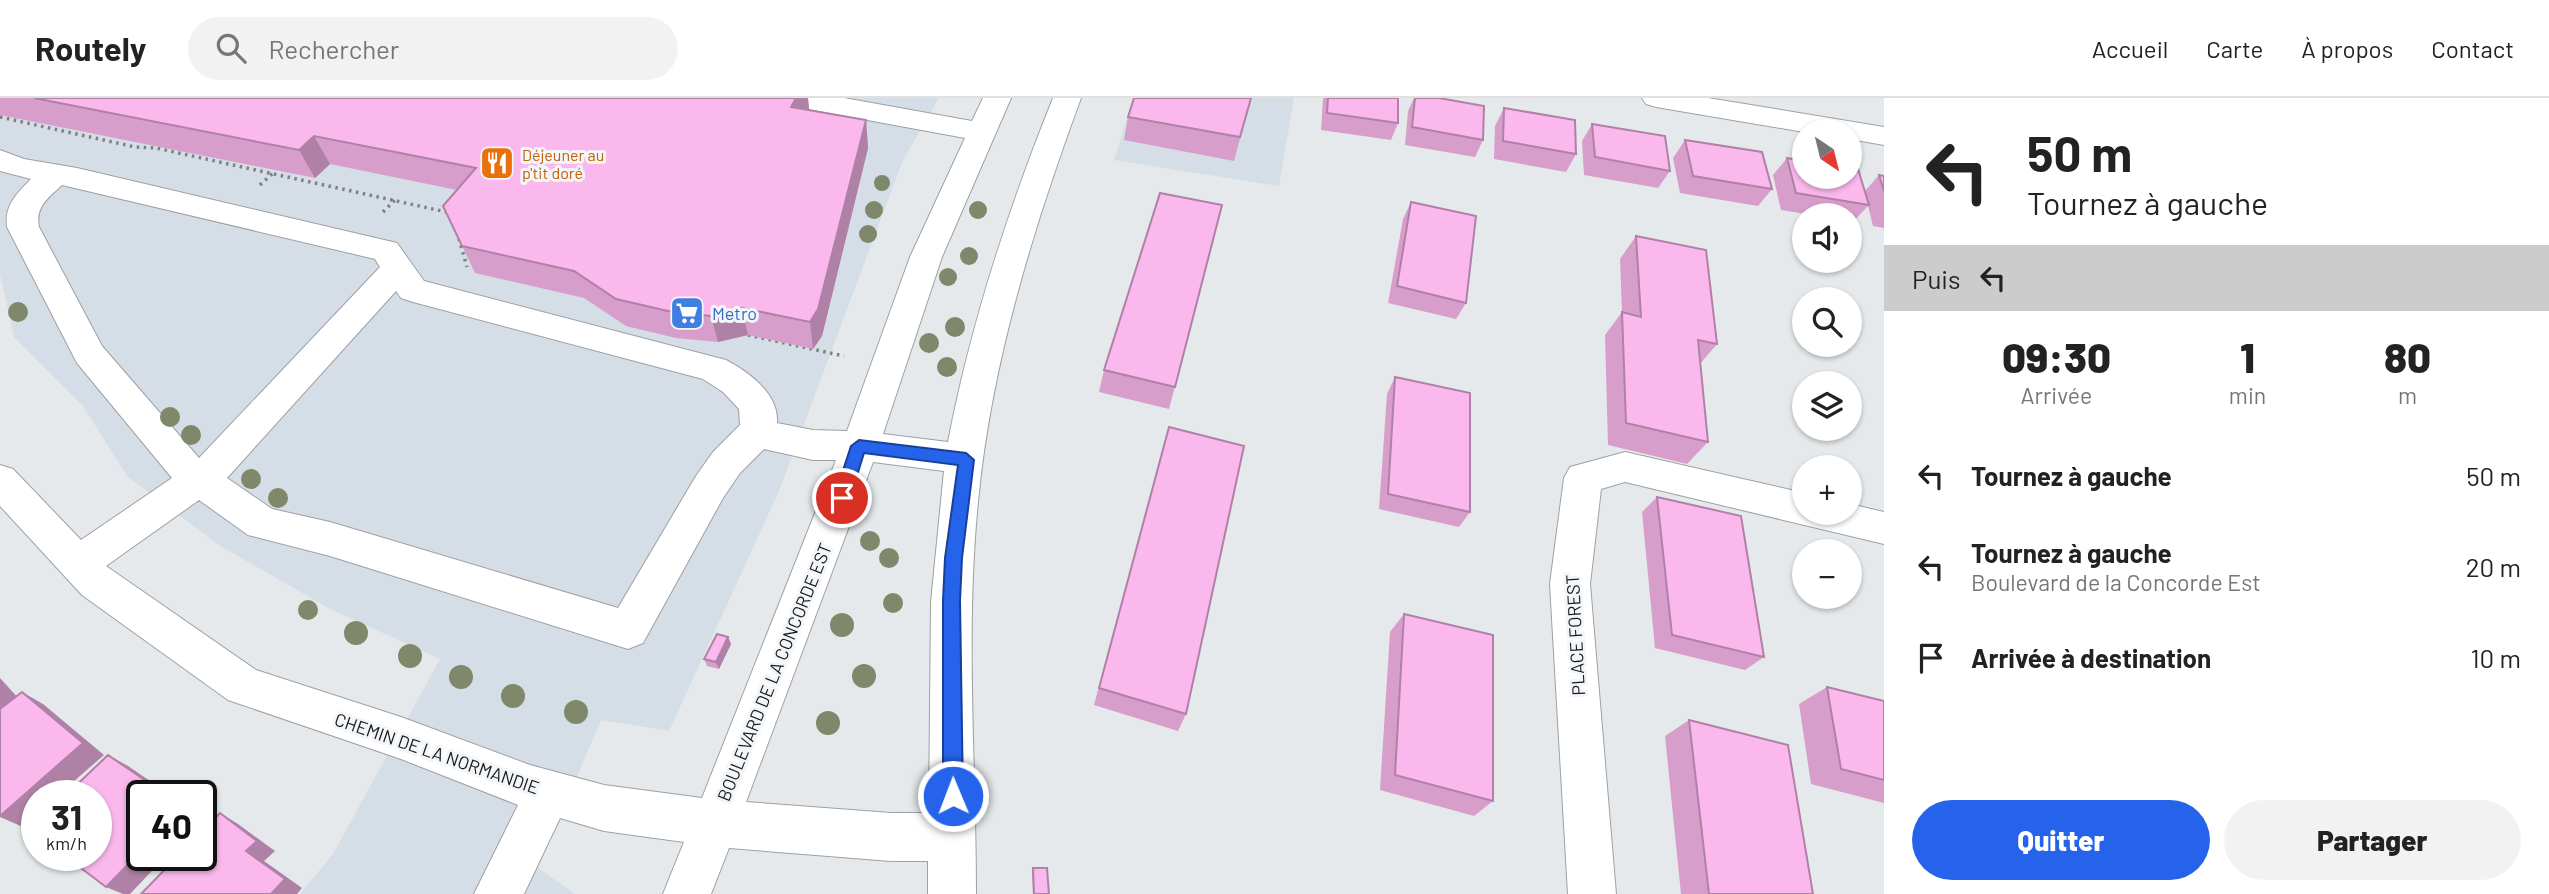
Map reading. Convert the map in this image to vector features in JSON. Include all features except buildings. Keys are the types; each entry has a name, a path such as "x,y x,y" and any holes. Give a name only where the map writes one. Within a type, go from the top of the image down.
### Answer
{"street":[{"name":"BOULEVARD DE LA CONCORDE EST","path":"687,894 805,598 926,257 997,98"},
{"path":"952,894 952,590 966,460 979,377 1012,248 1067,98"},
{"path":"1656,98 1884,136"},
{"path":"799,110 976,143"},
{"path":"6,166 55,174 386,251 413,290 714,369 737,383 756,407 760,416 755,433 723,466 628,631 330,538 262,523 199,480 169,450 89,354 23,227 23,208 55,174"},
{"path":"78,564 199,480 251,433 398,268"},
{"path":"755,433 813,445 859,446 966,460"},
{"name":"PLACE FOREST","path":"1592,894 1570,584 1583,478 1625,467 1792,506"},
{"name":"CHEMIN DE LA NORMANDIE","path":"0,480 96,583 243,686 549,792 604,808 714,822 891,837 953,837"},
{"path":"1862,523 1884,528"},
{"path":"498,894 549,792"}],"path":[{"path":"748,335 844,356"}],"shaded area":[{"path":"0,98 939,98 903,160 779,491 669,731 601,720 538,868 575,894 300,894 333,854 440,659 330,609 222,547 127,476 83,406 14,337 0,274"},
{"path":"1133,98 1294,98 1279,186 1114,160"}],"place":[{"name":"Déjeuner au p'tit doré","path":"497,163"},
{"name":"Metro","path":"687,313"}],"route":[{"path":"842,498 859,446 966,460 954,558 952,601 953,796"}]}
